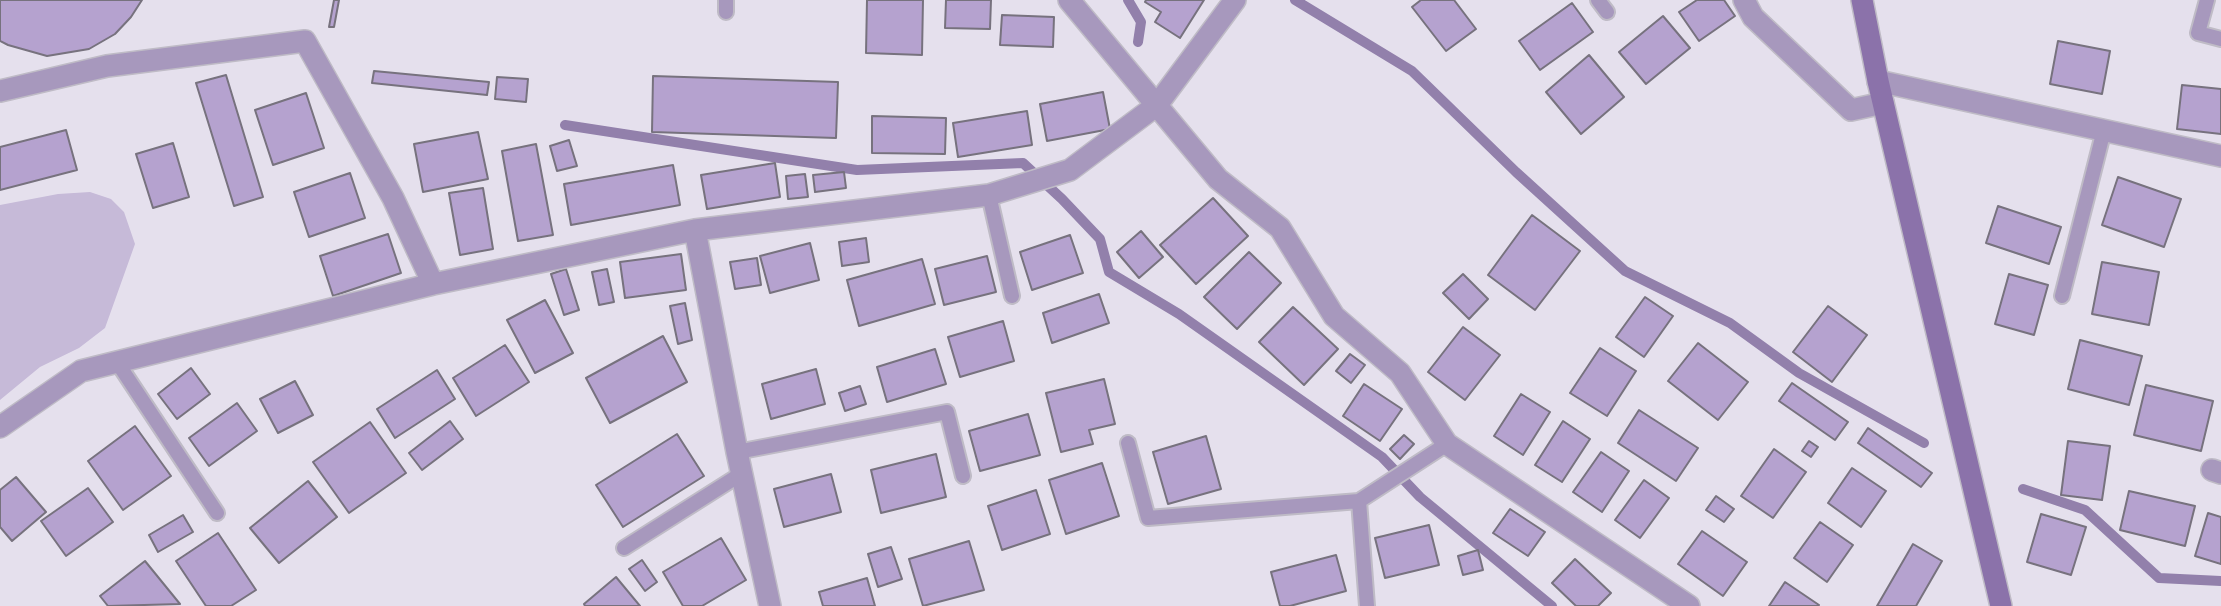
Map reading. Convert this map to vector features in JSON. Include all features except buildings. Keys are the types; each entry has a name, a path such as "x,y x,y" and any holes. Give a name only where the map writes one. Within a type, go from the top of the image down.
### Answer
{"street":[{"path":"1069,0 1218,180 1280,228 1334,316 1401,373 1447,444 1689,606"},
{"path":"0,427 81,371 433,284 695,230 989,195 1070,170 1157,105 1235,0"},
{"path":"1744,0 1753,17 1851,110 1883,103"},
{"path":"1862,0 1883,103 2001,606"},
{"path":"0,92 107,66 305,41 393,198 433,284"},
{"path":"1878,81 2221,156"},
{"path":"695,230 741,474 770,606"}],"lane":[{"path":"2207,0 2198,33 2221,38"},
{"path":"2062,296 2104,130"},
{"path":"989,195 1012,296"},
{"path":"117,362 217,513"},
{"path":"737,452 947,412 963,476"},
{"path":"1128,443 1147,518 1359,501 1447,444"},
{"path":"624,548 741,474"},
{"path":"1359,501 1367,606"}],"shaded area":[{"path":"90,192 111,199 124,212 135,244 105,328 79,348 40,367 0,400 0,205 58,194"}],"waterway":[{"path":"1128,0 1141,22 1138,42"},
{"path":"1295,0 1412,71 1516,172 1625,271 1730,323 1799,373 1924,443"},
{"path":"565,125 857,170 1023,163 1100,239 1109,272 1179,314 1382,457 1420,497 1552,606"},
{"path":"2023,489 2085,510 2159,578 2221,581"}]}
